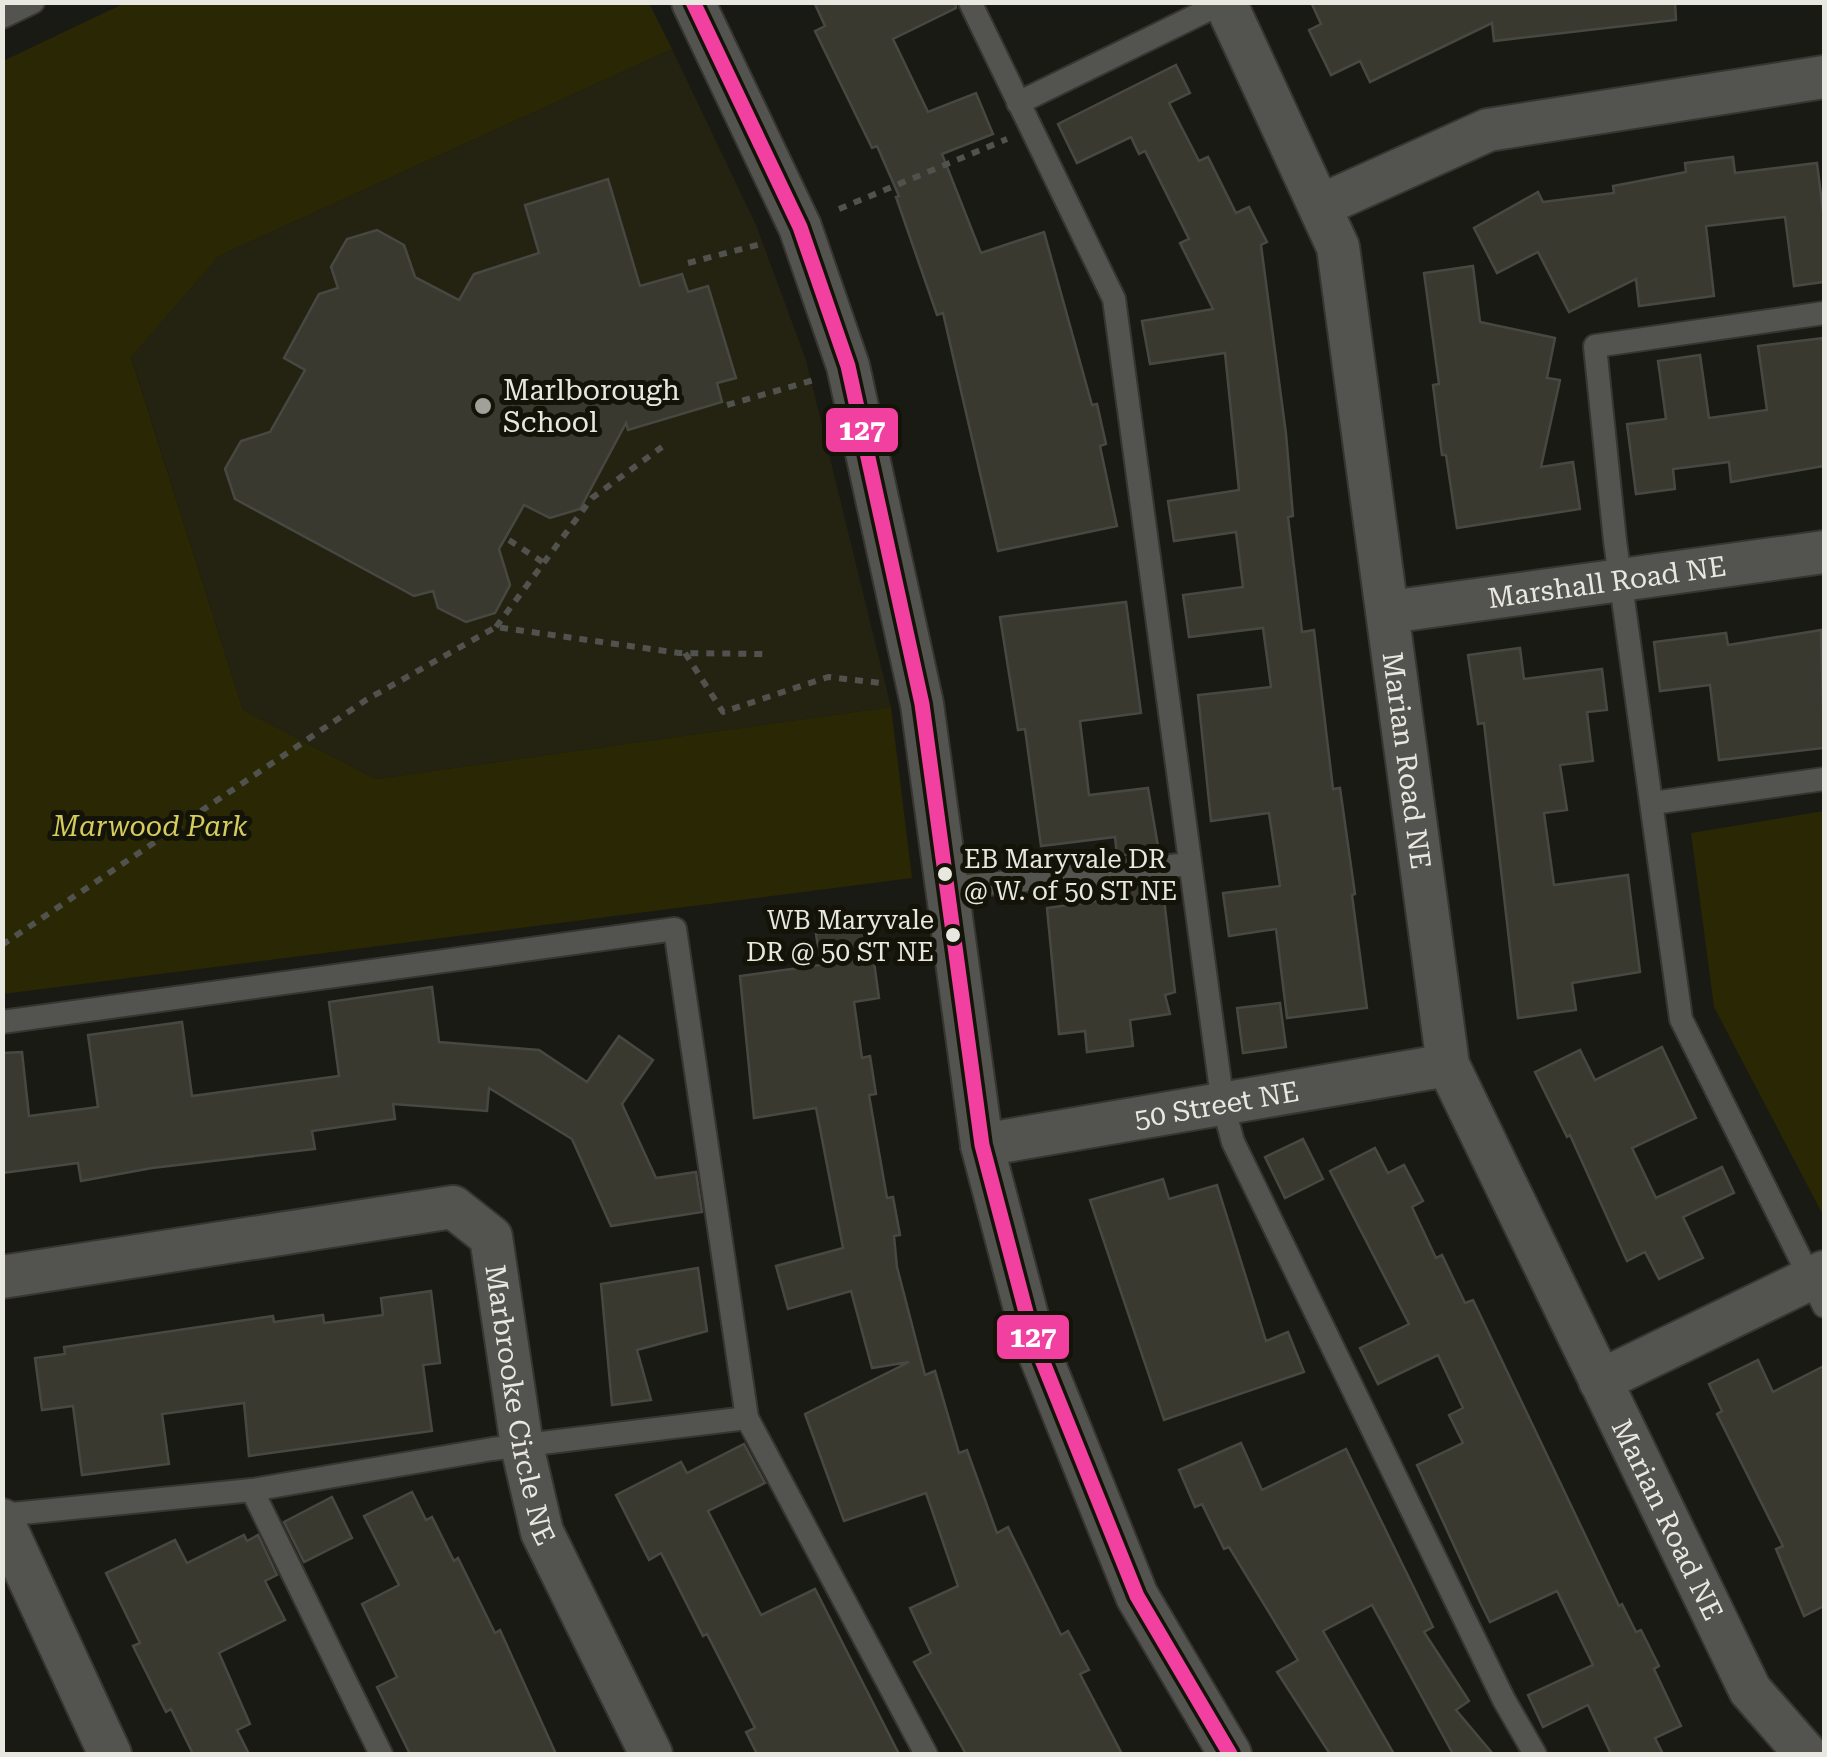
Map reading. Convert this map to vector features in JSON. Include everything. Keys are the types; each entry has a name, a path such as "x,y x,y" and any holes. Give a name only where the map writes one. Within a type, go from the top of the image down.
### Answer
{"street":[{"path":"693,2 800,227 848,366 917,678 982,1145 1032,1335 1137,1596 1230,1754"},
{"name":"Marian Road NE","path":"1224,2 1322,205 1338,247 1448,1065 1750,1690 1806,1754"},
{"path":"1322,205 1488,130 1824,77"},
{"name":"Marshall Road NE","path":"1389,612 1824,552"},
{"name":"50 Street NE","path":"982,1145 1448,1065"},
{"name":"Marbrooke Circle NE","path":"2,1277 453,1207 491,1237 522,1446 542,1532 651,1754"},
{"path":"1600,1382 1820,1285"},
{"path":"2,1518 110,1754"}],"lane":[{"path":"2,17 33,2"},
{"path":"970,2 1114,299 1223,1105 1233,1142 1504,1700 1536,1754"},
{"path":"1018,103 1224,2"},
{"path":"1820,1285 1681,1019 1620,578 1595,346 1824,313"},
{"path":"1653,803 1824,779"},
{"path":"947,888 1190,864"},
{"path":"2,1022 675,929 747,1418 926,1754"},
{"path":"2,1518 252,1490 522,1446 747,1418"},
{"path":"252,1490 381,1754"}],"path":[{"path":"839,209 1031,128"},
{"path":"688,263 772,241"},
{"path":"727,405 848,366"},
{"path":"2,945 366,700 496,627 592,498 662,447"},
{"path":"509,540 544,563"},
{"path":"496,627 686,653 766,654"},
{"path":"686,653 723,712 828,677 888,684 917,678"}],"shaded area":[{"name":"Marlborough School","path":"672,49 756,225 806,360 891,707 376,779 243,710 131,356 219,256"}],"green space":[{"name":"Marwood Park","path":"125,3 649,3 672,49 219,256 131,357 243,710 376,779 891,707 912,878 3,994 3,61"},
{"path":"1824,811 1824,1217 1714,1007 1691,833"}],"building":[{"path":"814,2 955,2 956,8 893,39 928,112 976,93 993,134 942,154 981,253 1044,232 1092,405 1097,404 1106,444 1100,446 1117,526 998,551 943,313 937,315 896,197 899,196 877,146 872,148 815,31 825,26"},
{"path":"1311,2 1675,2 1676,20 1494,41 1492,23 1370,82 1360,61 1331,75 1309,30 1321,24"},
{"path":"1176,65 1190,93 1169,103 1199,161 1208,157 1236,213 1249,207 1267,242 1261,245 1286,434 1293,516 1288,517 1302,632 1314,630 1333,789 1340,788 1355,894 1352,895 1367,1008 1287,1018 1276,929 1229,936 1223,893 1280,886 1269,813 1211,821 1198,695 1271,687 1263,628 1189,637 1183,595 1243,587 1236,532 1174,541 1168,501 1239,490 1225,353 1150,364 1142,321 1213,309 1180,243 1189,239 1145,151 1139,154 1131,137 1077,163 1058,124"},
{"path":"1733,157 1735,173 1817,163 1824,219 1824,282 1794,286 1785,217 1706,226 1714,296 1639,306 1636,279 1569,312 1538,252 1497,273 1474,228 1538,192 1543,202 1614,193 1613,186 1686,172 1685,163"},
{"path":"608,179 640,286 682,274 688,292 708,286 736,378 717,383 722,402 628,430 626,423 580,509 550,518 524,505 499,549 510,585 495,613 466,622 438,608 433,591 414,596 235,499 225,469 241,441 270,432 305,370 284,358 319,294 338,288 331,267 347,239 377,230 404,245 415,277 459,300 474,274 539,253 525,205"},
{"path":"1473,266 1480,322 1555,338 1547,378 1560,380 1541,467 1573,462 1580,509 1457,528 1446,455 1442,455 1433,385 1439,384 1424,273"},
{"path":"1824,338 1824,466 1731,482 1729,462 1673,469 1675,489 1636,494 1627,424 1666,419 1658,361 1700,355 1709,418 1767,410 1758,346"},
{"path":"1126,602 1141,713 1080,721 1089,795 1148,788 1159,852 1117,856 1115,837 1041,846 1025,729 1018,730 1000,617"},
{"path":"1821,630 1824,748 1719,760 1710,685 1660,691 1654,642 1726,633 1728,645"},
{"path":"1520,648 1524,679 1602,669 1607,710 1587,712 1593,761 1560,765 1567,810 1544,813 1554,885 1628,875 1640,972 1572,983 1576,1010 1518,1018 1484,723 1478,724 1468,655"},
{"path":"1162,882 1175,992 1165,995 1170,1014 1130,1020 1133,1046 1087,1052 1085,1031 1059,1034 1047,908 1120,898 1121,886"},
{"path":"869,926 879,998 854,1002 862,1058 870,1056 876,1094 869,1095 887,1198 893,1197 900,1235 894,1236 897,1267 925,1375 935,1371 959,1453 967,1450 997,1533 1008,1527 1061,1635 1068,1631 1089,1670 1080,1674 1122,1754 966,1754 914,1662 931,1653 910,1608 958,1586 926,1493 844,1521 805,1414 909,1362 872,1368 851,1291 788,1309 776,1266 843,1248 816,1108 754,1118 740,976 821,965 816,934"},
{"path":"432,987 439,1042 539,1050 587,1082 619,1036 653,1060 622,1104 656,1178 696,1172 702,1212 611,1226 572,1139 489,1088 487,1111 393,1104 395,1119 312,1131 315,1149 152,1168 81,1181 78,1163 2,1173 2,1053 22,1052 29,1116 98,1107 88,1035 182,1022 192,1096 339,1076 329,1002"},
{"path":"1280,1003 1286,1047 1243,1053 1237,1008"},
{"path":"1662,1047 1696,1118 1632,1148 1656,1198 1722,1167 1734,1193 1683,1217 1703,1258 1659,1279 1645,1252 1627,1261 1570,1135 1567,1137 1535,1072 1580,1050 1595,1080"},
{"path":"1303,1139 1323,1179 1285,1198 1265,1157"},
{"path":"1375,1148 1388,1173 1404,1165 1423,1201 1412,1207 1436,1258 1442,1255 1465,1303 1473,1300 1619,1606 1622,1604 1636,1632 1641,1630 1659,1666 1654,1669 1681,1726 1655,1738 1663,1754 1611,1754 1588,1705 1543,1727 1528,1695 1593,1665 1557,1591 1490,1622 1480,1602 1417,1465 1463,1443 1449,1415 1463,1408 1438,1355 1378,1384 1360,1348 1409,1324 1330,1171"},
{"path":"1163,1179 1169,1199 1217,1185 1266,1341 1288,1332 1304,1372 1164,1420 1090,1200"},
{"path":"698,1268 707,1331 637,1350 651,1400 612,1405 601,1284"},
{"path":"431,1291 440,1363 423,1365 432,1431 249,1456 244,1403 162,1414 169,1464 82,1475 73,1406 42,1410 35,1358 65,1354 64,1347 273,1316 274,1322 323,1315 324,1323 383,1315 381,1298"},
{"path":"1758,1360 1773,1392 1824,1366 1824,1606 1804,1616 1776,1549 1783,1546 1717,1414 1722,1411 1709,1384"},
{"path":"1241,1443 1262,1490 1346,1449 1433,1627 1424,1632 1469,1701 1456,1710 1493,1754 1453,1754 1372,1605 1323,1631 1394,1754 1330,1754 1277,1672 1298,1660 1229,1547 1224,1549 1202,1504 1195,1507 1179,1470"},
{"path":"744,1444 765,1483 708,1511 761,1615 815,1589 899,1754 757,1754 746,1732 755,1728 707,1634 703,1636 661,1553 649,1560 616,1495 681,1462 687,1473"},
{"path":"412,1492 426,1520 432,1517 454,1561 458,1558 495,1633 500,1630 556,1754 410,1754 377,1687 397,1677 362,1604 399,1585 364,1516"},
{"path":"332,1497 352,1538 304,1562 284,1522"},
{"path":"244,1535 247,1541 258,1535 277,1575 265,1581 285,1620 219,1653 250,1724 237,1730 249,1754 193,1754 171,1709 166,1712 133,1646 140,1643 106,1573 175,1540 187,1563"}],"transit line":[{"name":"127","path":"693,2 800,227 848,366 922,704 982,1145 1032,1335 1137,1596 1230,1754"}],"place":[{"name":"Marlborough School","path":"483,406"},
{"name":"EB Maryvale DR @ W. of 50 ST NE","path":"945,874"},
{"name":"WB Maryvale DR @ 50 ST NE","path":"953,935"}]}
